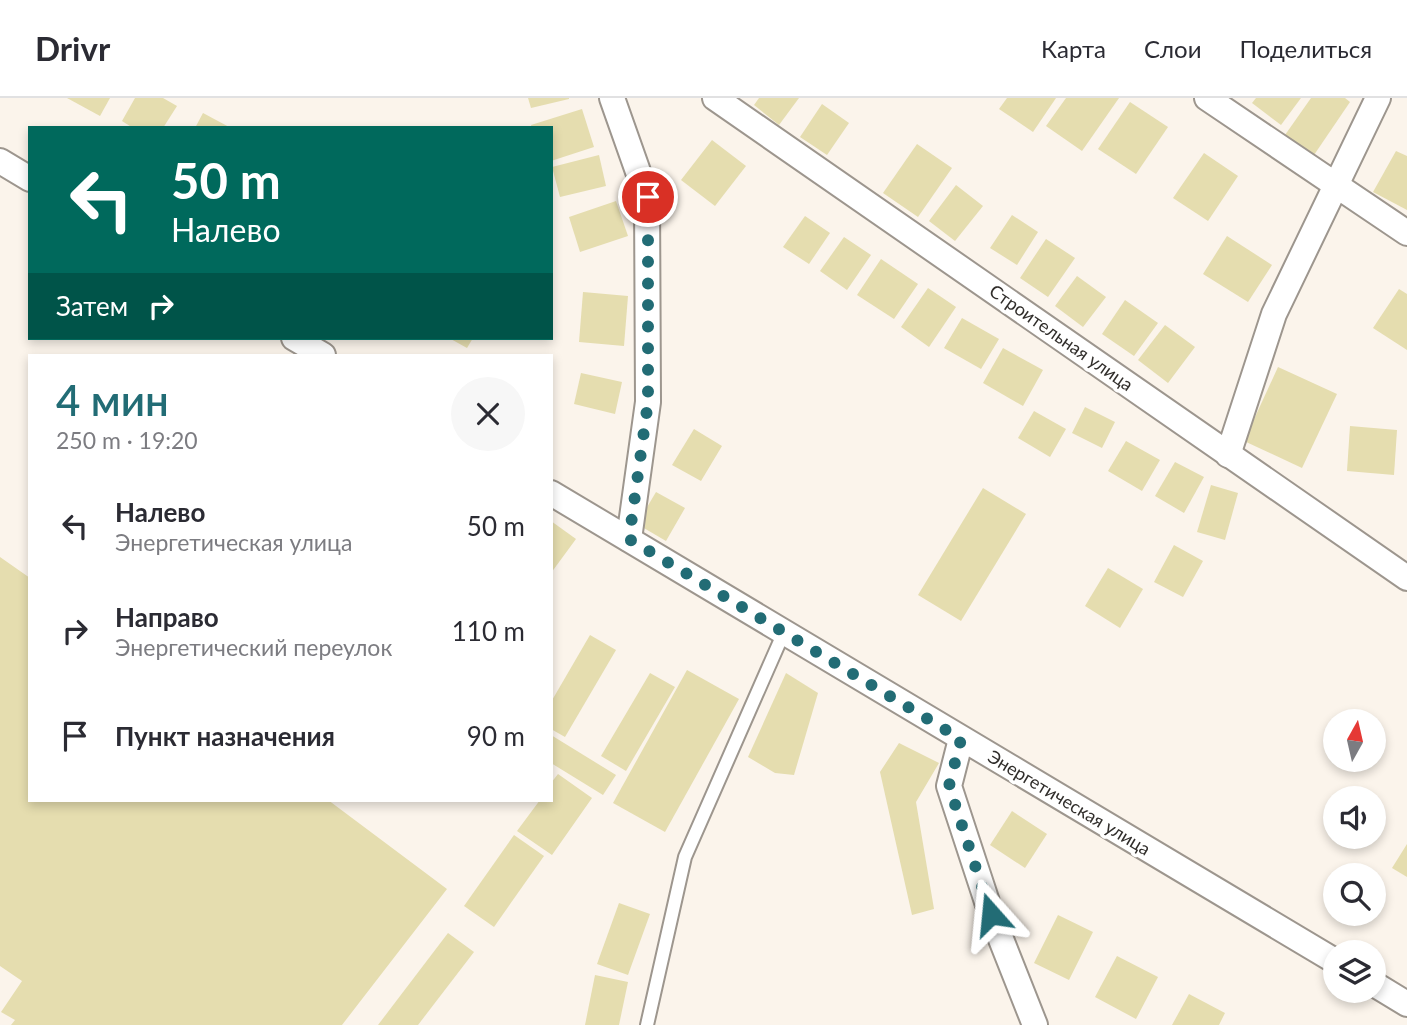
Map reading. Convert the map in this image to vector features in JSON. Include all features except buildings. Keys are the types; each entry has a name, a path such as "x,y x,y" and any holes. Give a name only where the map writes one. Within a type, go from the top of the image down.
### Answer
{"street":[{"path":"612,98 648,197 648,402 629,539"},
{"name":"Строительная улица","path":"715,98 1407,578"},
{"path":"1207,98 1407,233"},
{"path":"1228,455 1275,314 1378,98"},
{"path":"0,161 28,178"},
{"path":"297,340 321,354"},
{"name":"Энергетическая улица","path":"553,494 1323,954"},
{"path":"961,739 949,786 991,914 1035,1025"},
{"path":"1386,991 1407,1004"}],"lane":[{"path":"647,1025 685,857 783,632"}],"route":[{"path":"648,197 648,402 629,539 961,739 949,786 991,914"}]}
